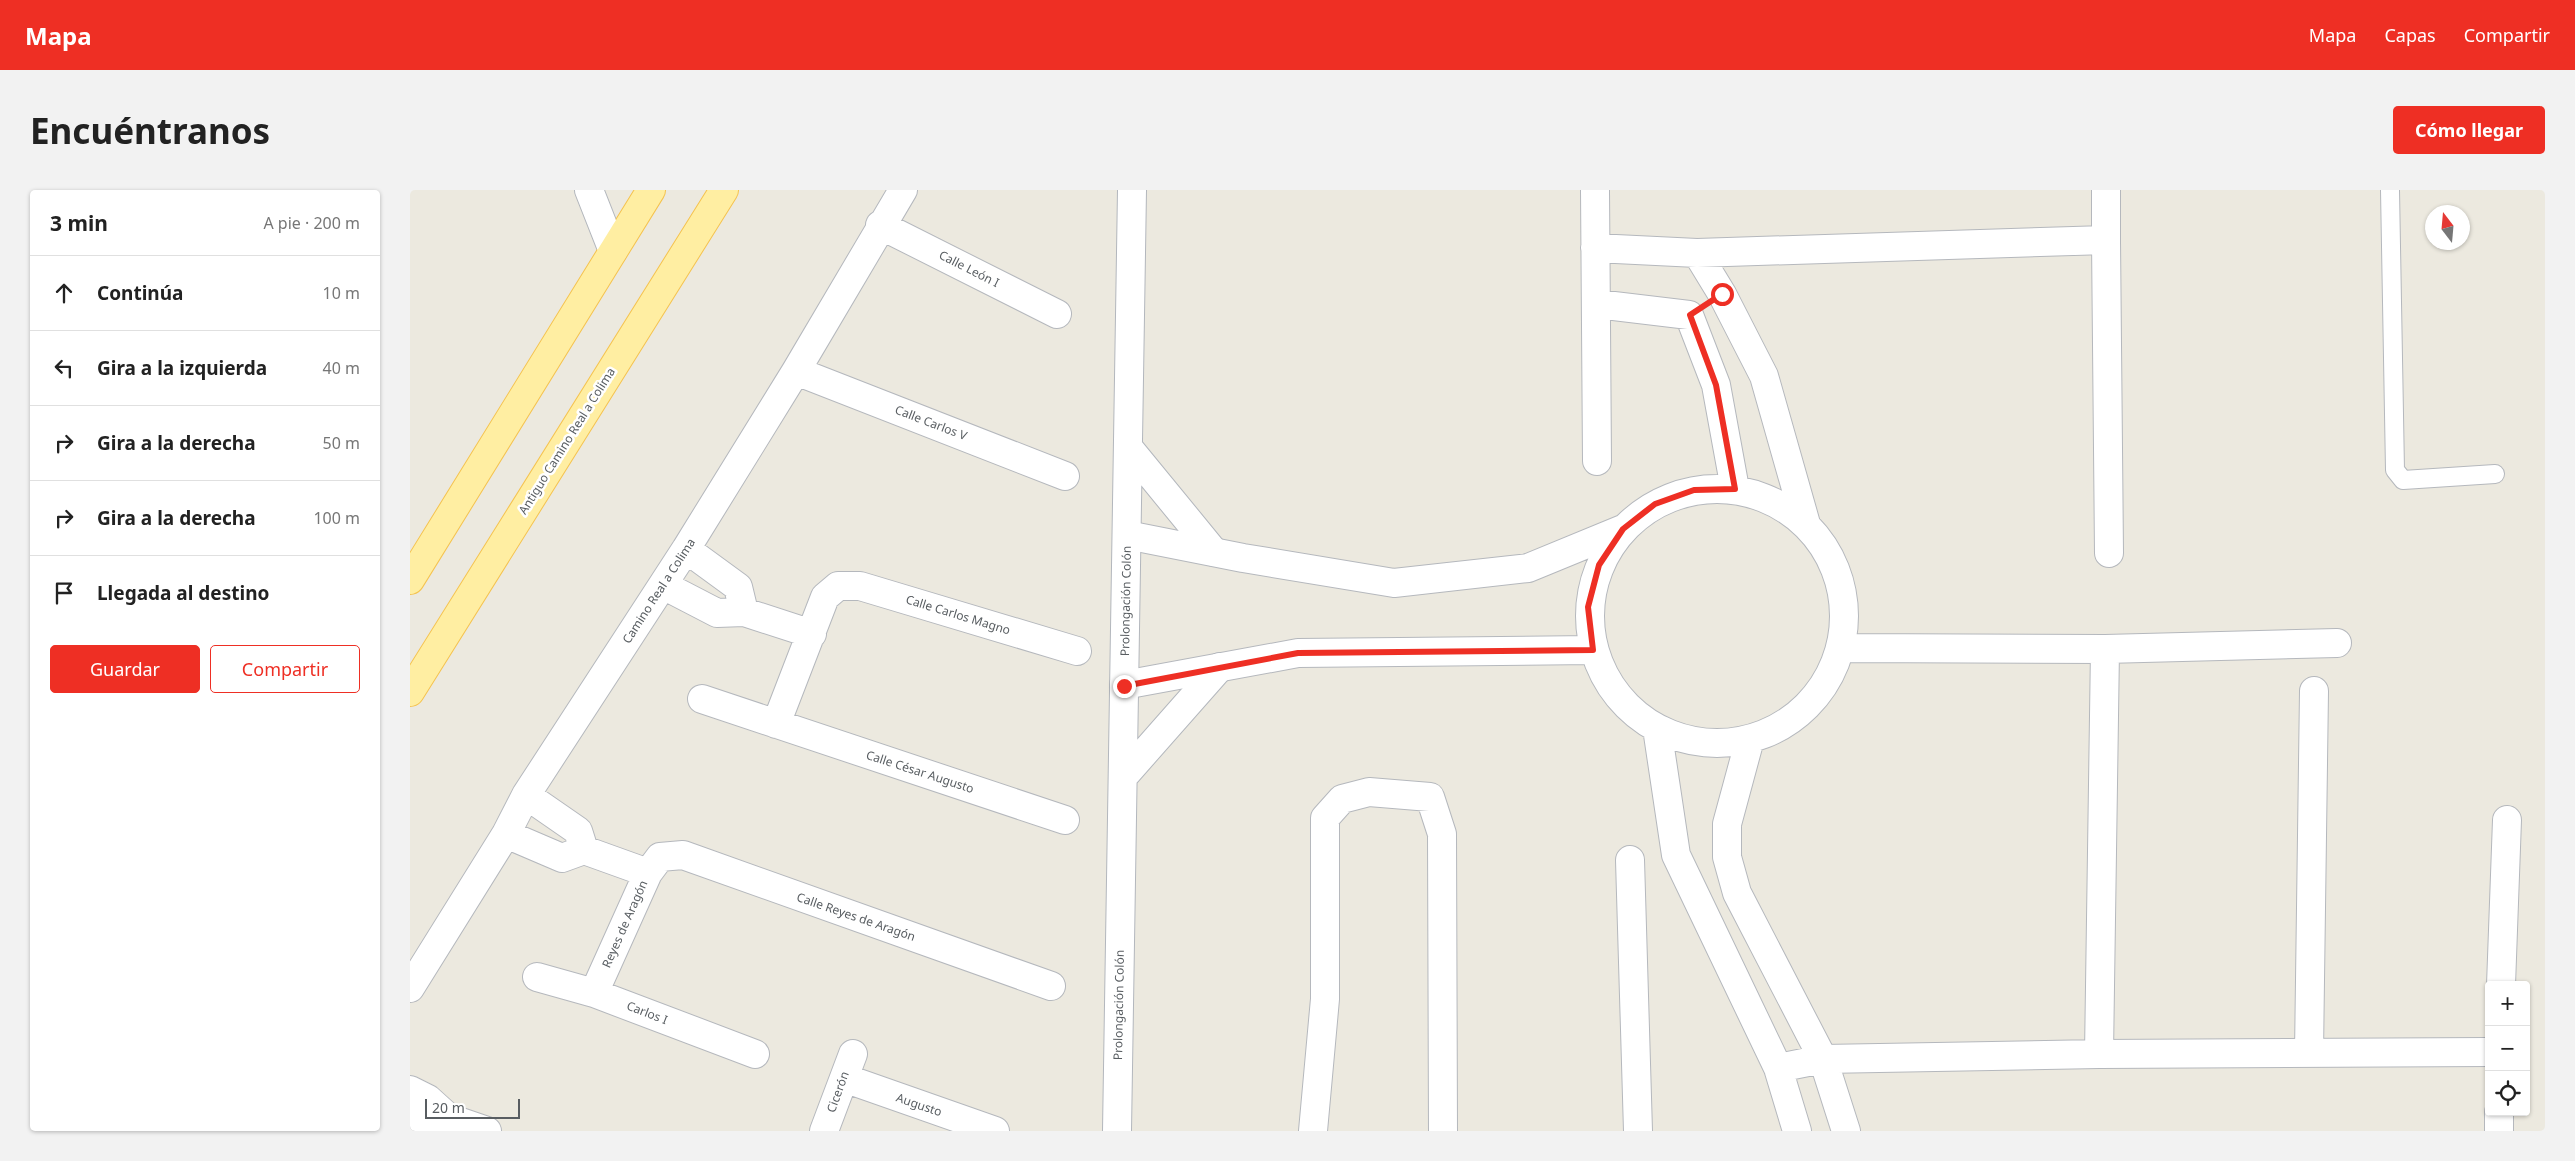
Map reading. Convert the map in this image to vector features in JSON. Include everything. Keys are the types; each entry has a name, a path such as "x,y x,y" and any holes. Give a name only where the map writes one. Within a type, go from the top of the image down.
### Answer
{"main road":[{"path":"410,580 651,190"},
{"name":"Antiguo Camino Real a Colima","path":"410,692 724,190"}],"street":[{"path":"589,190 613,251"},
{"name":"Camino Real a Colima","path":"411,983 506,834 526,795 686,549 796,371 880,225 903,190"},
{"name":"Prolongación Colón","path":"1117,1131 1132,190"},
{"path":"1595,190 1597,461"},
{"path":"2106,190 2109,552"},
{"name":"Calle León I","path":"880,225 1057,314"},
{"path":"1595,248 1697,253 2106,240"},
{"path":"1697,253 1722,294 1764,376 1806,524"},
{"path":"1596,304 1690,315 1722,294"},
{"path":"1690,315 1716,385 1735,489"},
{"name":"Calle Carlos V","path":"796,371 1065,476"},
{"path":"1128,447 1214,552"},
{"path":"1127,535 1394,583 1528,568 1623,529 1655,504 1694,490 1735,489 1773,501 1806,524 1827,550 1840,581 1845,614 1840,648 1828,679 1807,706 1780,726 1750,739 1718,743 1686,740 1656,728 1628,708 1606,681 1593,650 1588,607 1599,565 1623,529"},
{"path":"686,549 738,587 744,612"},
{"path":"663,586 717,613 744,612 812,634 776,724"},
{"name":"Calle Carlos Magno","path":"812,634 825,597 838,586 860,586 1077,651"},
{"path":"1840,648 2105,649 2337,643"},
{"path":"2098,1054 2105,649"},
{"path":"1124,686 1298,653 1593,650"},
{"path":"1123,777 1220,667"},
{"path":"2309,1053 2314,691"},
{"name":"Calle César Augusto","path":"702,699 1065,820"},
{"path":"1656,728 1676,855 1778,1068 1797,1131"},
{"path":"1750,739 1727,824 1727,856 1737,893 1823,1059 1846,1131"},
{"path":"1313,1131 1325,999 1325,818 1342,799 1369,792 1430,797 1442,834 1443,1131"},
{"path":"506,834 562,858 584,850 578,830 526,795"},
{"path":"2501,981 2507,820"},
{"name":"Calle Reyes de Aragón","path":"584,850 654,865 683,856 1050,986"},
{"path":"1630,860 1638,1131"},
{"name":"Reyes de Aragón","path":"594,993 654,865"},
{"name":"Carlos I","path":"537,977 594,993 754,1054"},
{"path":"1778,1068 1823,1059 2098,1054 2485,1052"},
{"name":"Cicerón","path":"824,1131 848,1066"},
{"name":"Augusto","path":"848,1066 995,1131"},
{"path":"410,1090 428,1099 449,1118"},
{"path":"2499,1116 2499,1131"},
{"path":"410,1117 415,1119 449,1118 487,1131"}],"lane":[{"path":"2390,190 2395,470 2403,480 2495,474"}],"route":[{"path":"1124,686 1298,653 1593,650 1588,607 1599,565 1623,529 1655,504 1694,490 1735,489 1716,385 1690,315 1722,294"}]}
